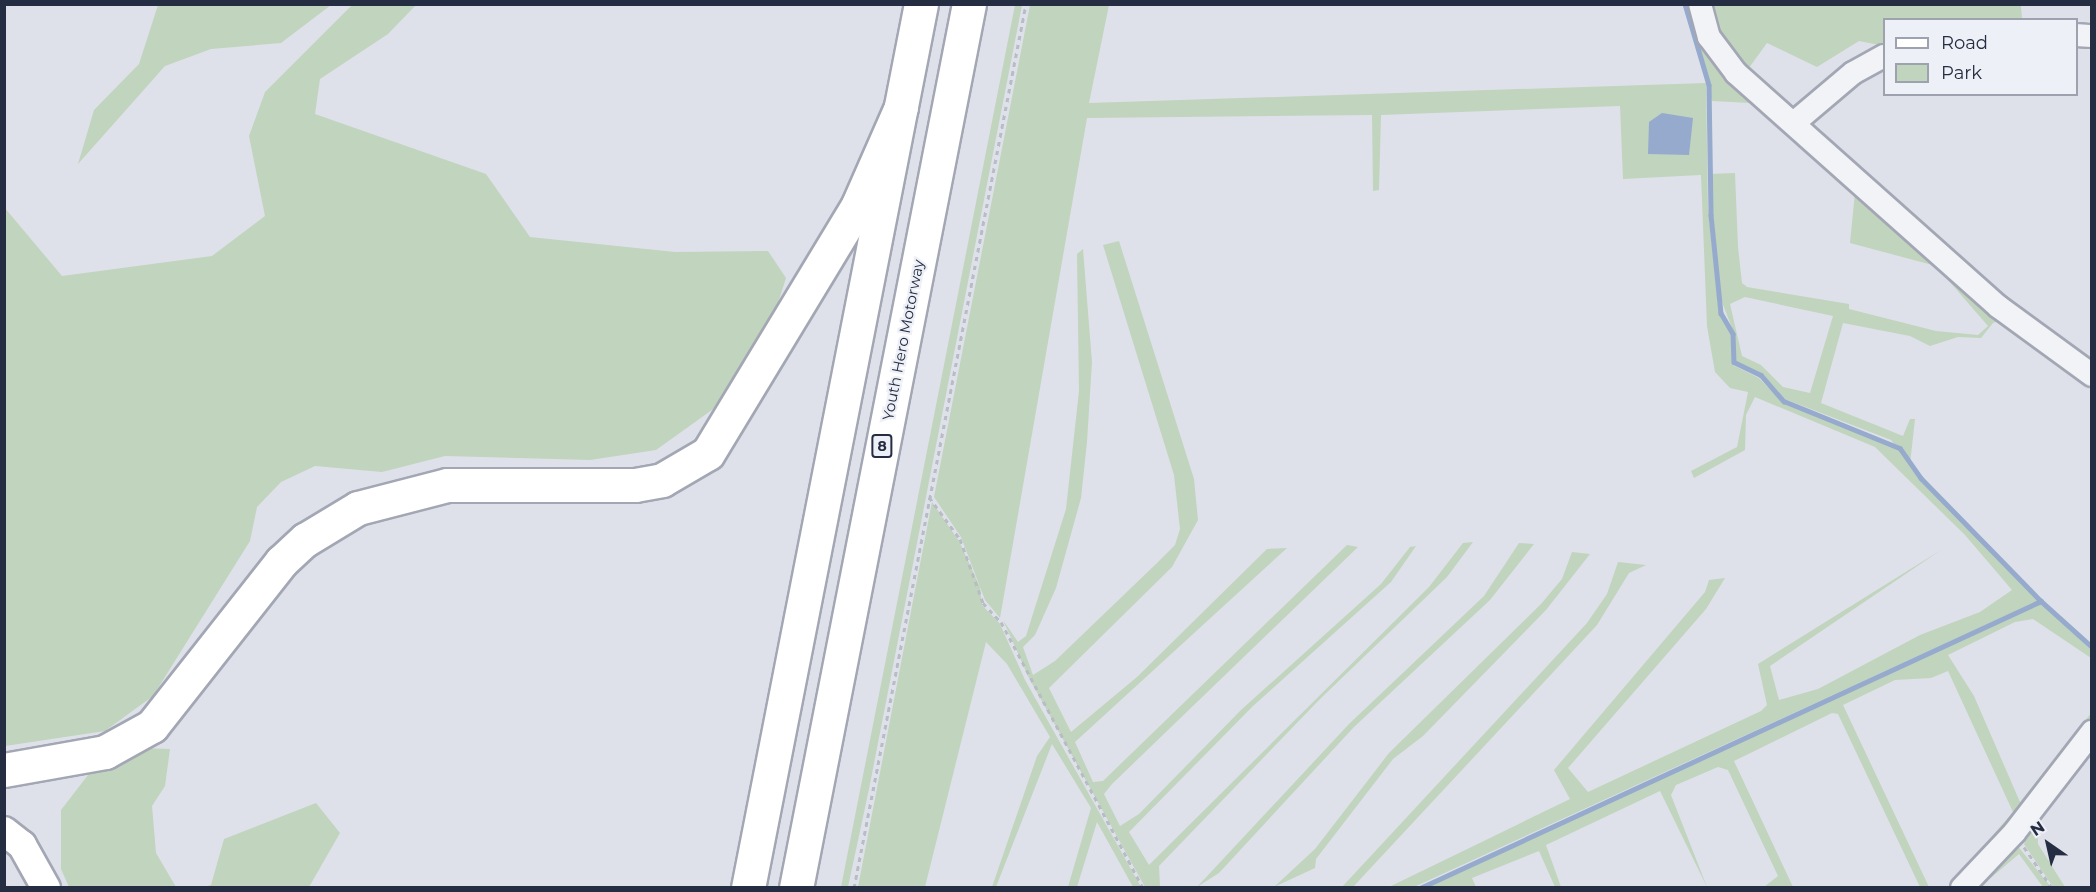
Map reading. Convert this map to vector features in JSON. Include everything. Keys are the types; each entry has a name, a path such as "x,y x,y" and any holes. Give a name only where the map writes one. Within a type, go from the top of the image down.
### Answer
{"highway":[{"path":"748,888 921,4"},
{"name":"Youth Hero Motorway","path":"796,888 969,4"},
{"path":"4,770 105,752 152,726 280,562 305,540 358,508 447,485 635,486 663,480 708,453 858,205 901,107"}],"main road":[{"path":"4,831 22,845 46,888"}],"street":[{"path":"1700,4 1710,37 1727,63 1999,307 2091,375"},
{"path":"1795,122 1853,73 1883,57"},
{"path":"1962,888 2014,833 2091,732"}],"path":[{"path":"854,888 1026,4"},
{"path":"929,497 960,539 983,603 1001,622 1143,888"},
{"path":"2014,833 2052,888"}],"green space":[{"path":"158,5 331,5 281,43 211,49 165,66 78,164 94,110 139,64"},
{"path":"352,5 416,5 388,34 320,79 315,114 486,174 530,237 675,252 768,251 786,278 769,331 730,397 656,450 590,460 445,456 382,472 315,466 281,482 257,507 250,541 153,696 105,731 5,746 4,207 62,276 212,256 265,216 249,136 265,92"},
{"path":"1015,5 1022,5 869,789 848,887 841,887"},
{"path":"1030,5 1109,5 1089,103 1706,83 1708,208 1719,314 1730,328 1733,365 1759,378 1781,401 1898,448 1920,480 2038,601 1414,887 1389,887 1570,799 1554,770 1705,592 1709,580 1725,578 1706,609 1568,768 1588,792 1761,711 1767,705 1758,664 1941,550 1770,666 1779,700 1818,689 1920,635 1980,612 2012,590 1965,535 1875,447 1755,397 1746,415 1745,450 1694,478 1691,471 1737,447 1748,392 1730,388 1715,372 1707,326 1701,175 1623,179 1620,106 1381,115 1379,190 1373,191 1372,115 1087,118 1000,618 985,600 961,537 934,497"},
{"path":"1686,5 1698,5 1770,104 1712,101"},
{"path":"1710,5 2021,6 2022,18 1883,18 1883,46 1859,41 1817,67 1767,43 1746,72 1717,33"},
{"path":"1735,173 1738,247 1742,283 1747,287 1849,304 1849,309 1936,331 1978,335 1988,326 1936,266 1850,243 1856,182 2006,319 1993,323 1981,338 1958,337 1930,346 1910,336 1843,323 1821,403 1903,436 1910,419 1915,419 1910,464 1891,440 1785,399 1762,374 1735,361 1734,333 1720,297 1710,174","holes":["1745,297 1833,316 1810,393 1783,387 1761,365 1742,356 1730,304"]},
{"path":"1119,241 1194,479 1198,520 1172,567 1049,688 1071,732 1137,677 1267,549 1287,548 1075,742 1093,782 1103,781 1347,545 1358,547 1112,784 1104,794 1120,826 1139,814 1241,710 1381,584 1410,547 1416,546 1391,582 1253,706 1129,832 1149,865 1429,587 1463,543 1473,542 1447,577 1320,699 1159,866 1160,887 1145,887 1029,678 1003,620 1018,642 1026,636 1066,509 1079,391 1077,254 1083,249 1092,362 1081,498 1056,588 1035,635 1023,647 1033,675 1055,661 1156,564 1175,545 1180,529 1174,475 1103,245"},
{"path":"932,502 959,541 980,587 982,605 1000,624 1025,680 1141,887 1133,887 1097,822 1077,887 1068,887 1091,808 1052,744 996,887 992,887 1037,756 1050,737 1007,664 986,642 925,887 858,887"},
{"path":"1519,543 1534,544 1490,600 1354,727 1219,873 1197,887 1349,724 1484,596"},
{"path":"1572,552 1590,554 1546,610 1423,736 1393,759 1316,859 1315,868 1274,887 1315,849 1389,753 1541,604 1562,579"},
{"path":"1618,562 1646,565 1629,573 1597,625 1353,887 1342,887 1587,623 1607,594"},
{"path":"2042,603 2091,650 2091,658 2033,619 2015,622 1948,655 1974,696 2020,802 2092,712 2091,724 1959,887 1948,887 2013,812 1948,671 1931,678 1895,680 1843,705 1929,887 1920,887 1838,714 1832,713 1734,761 1793,887 1764,887 1778,876 1728,770 1718,767 1676,785 1671,795 1707,887 1660,791 1546,845 1561,887 1555,887 1539,851 1472,878 1476,887 1425,888 1857,684"},
{"path":"141,748 170,749 165,786 152,806 156,853 176,887 69,887 61,869 61,810 88,775"},
{"path":"316,803 340,833 309,887 204,887 211,885 224,839"},
{"path":"2037,817 2038,844 2065,887 2053,887 2024,844"},
{"path":"2016,844 2051,887 2043,887 2019,854 1980,887 1967,888"}],"water":[{"path":"1662,113 1693,118 1689,155 1648,154 1649,122"}],"waterway":[{"path":"1685,4 1709,85 1711,215 1721,313 1733,334 1734,362 1761,375 1784,401 1900,448 1921,478 2041,601"},
{"path":"1420,888 2041,601 2092,647"}]}
